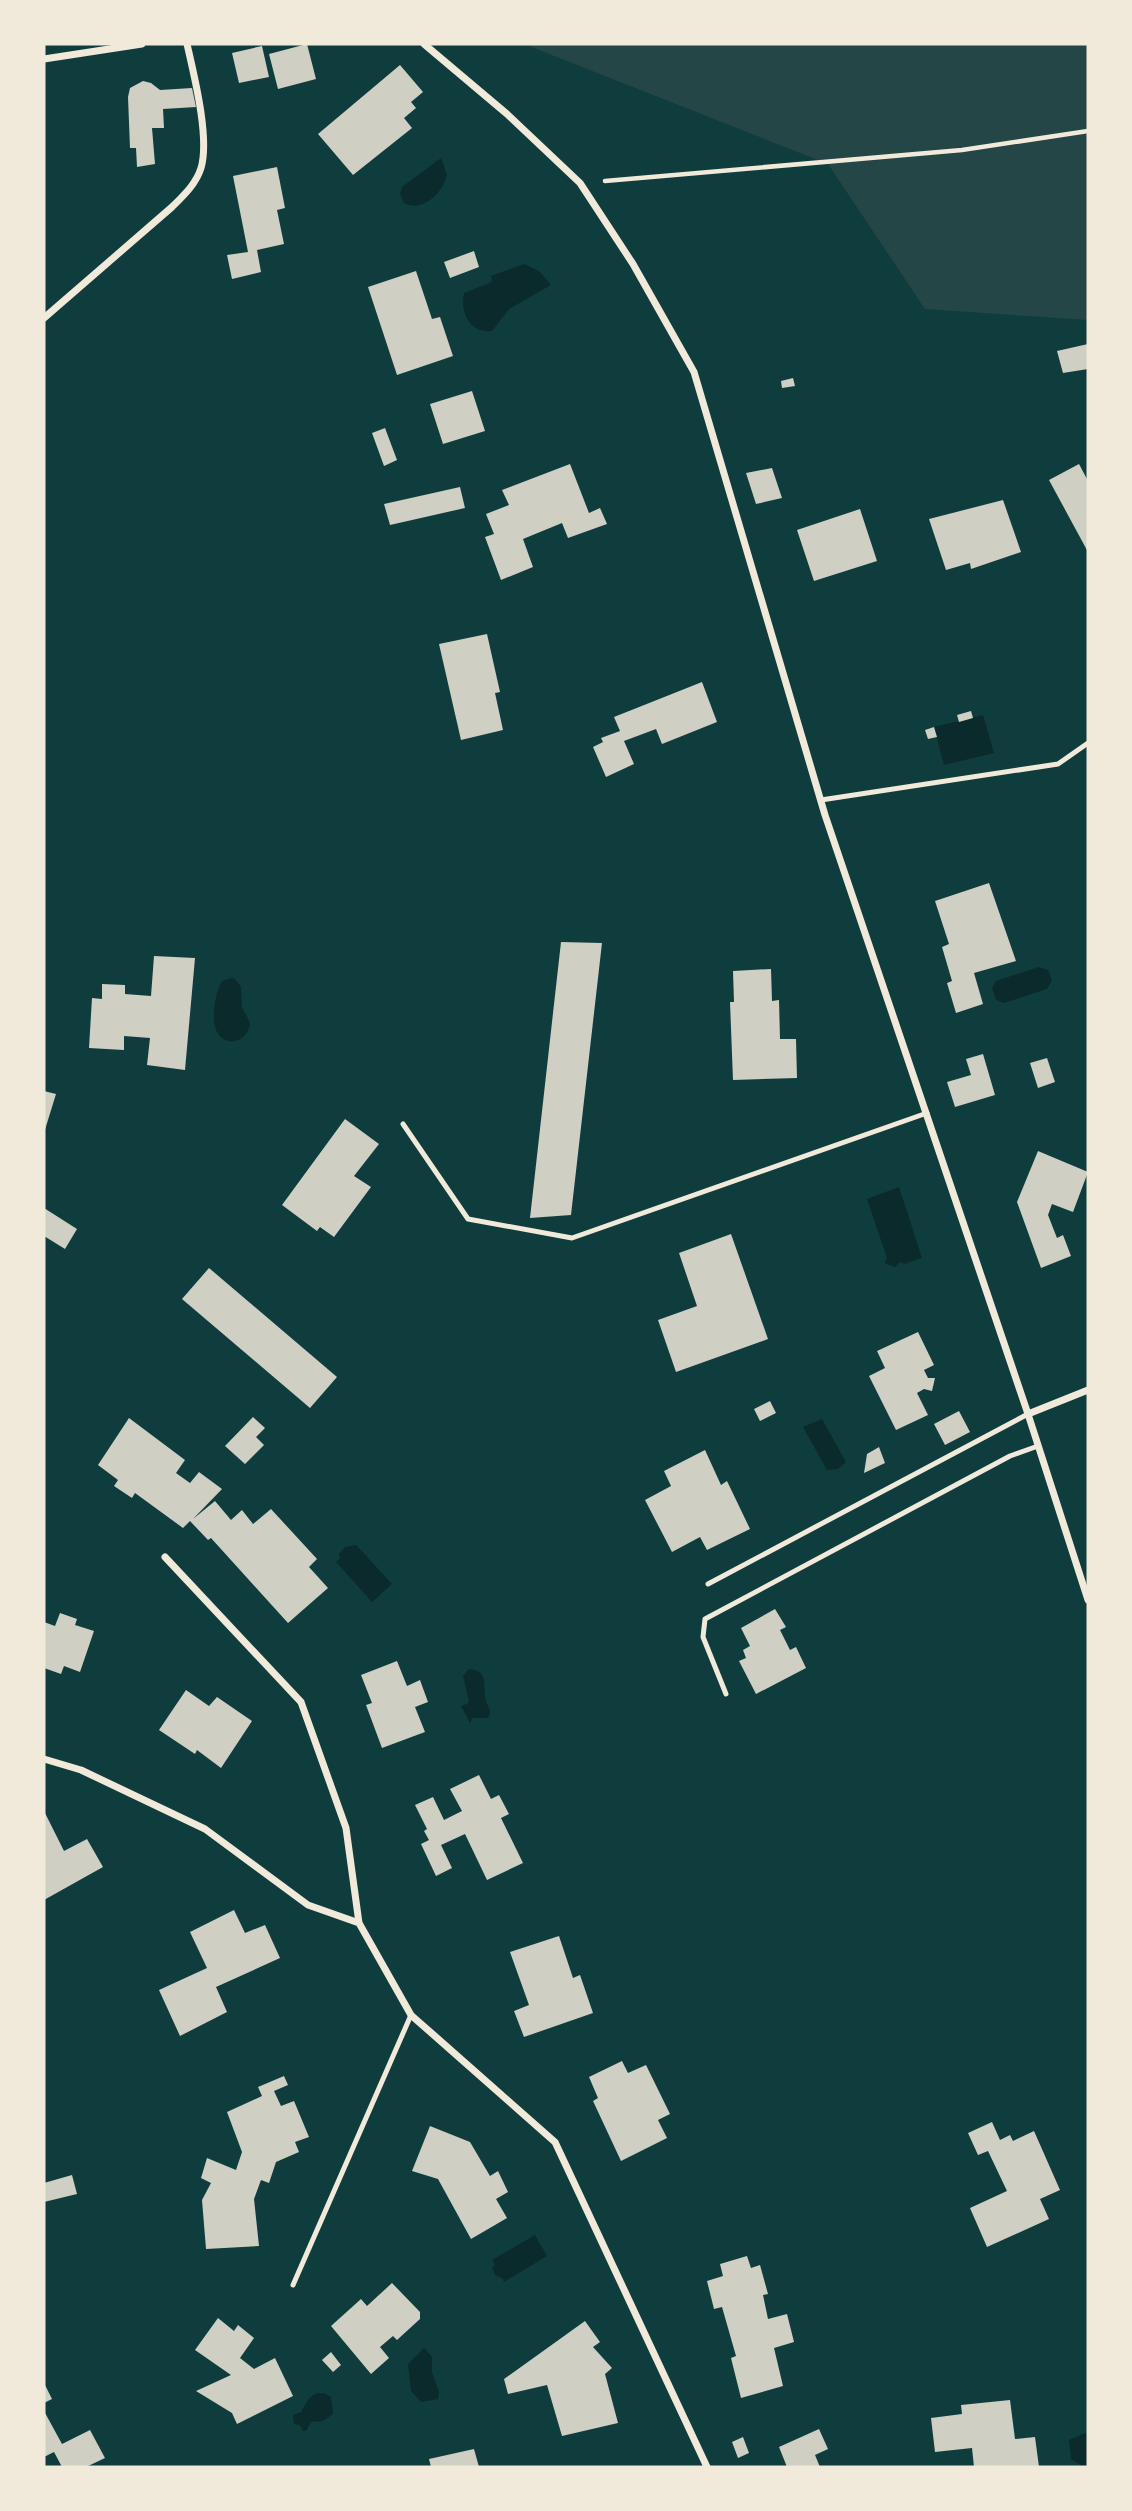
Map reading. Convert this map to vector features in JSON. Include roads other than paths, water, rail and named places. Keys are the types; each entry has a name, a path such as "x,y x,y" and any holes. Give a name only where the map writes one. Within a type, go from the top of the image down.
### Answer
{"street":[{"path":"44,59 142,44"},
{"path":"44,318 172,207 190,189 200,170 205,152 187,44"},
{"path":"424,44 507,114 580,183 633,264 694,372 821,800 1088,1600"},
{"path":"1028,1414 1088,1390"},
{"path":"165,1557 301,1702 346,1828 359,1923 411,2015 555,2141 707,2467"},
{"path":"44,1759 80,1770 205,1829 308,1905 359,1923"}],"lane":[{"path":"821,800 1058,764 1088,743"},
{"path":"403,1124 468,1219 572,1238 927,1113"},
{"path":"708,1584 1028,1414"},
{"path":"726,1694 703,1637 705,1619 1010,1456 1038,1446"},
{"path":"293,2285 411,2015"}]}
